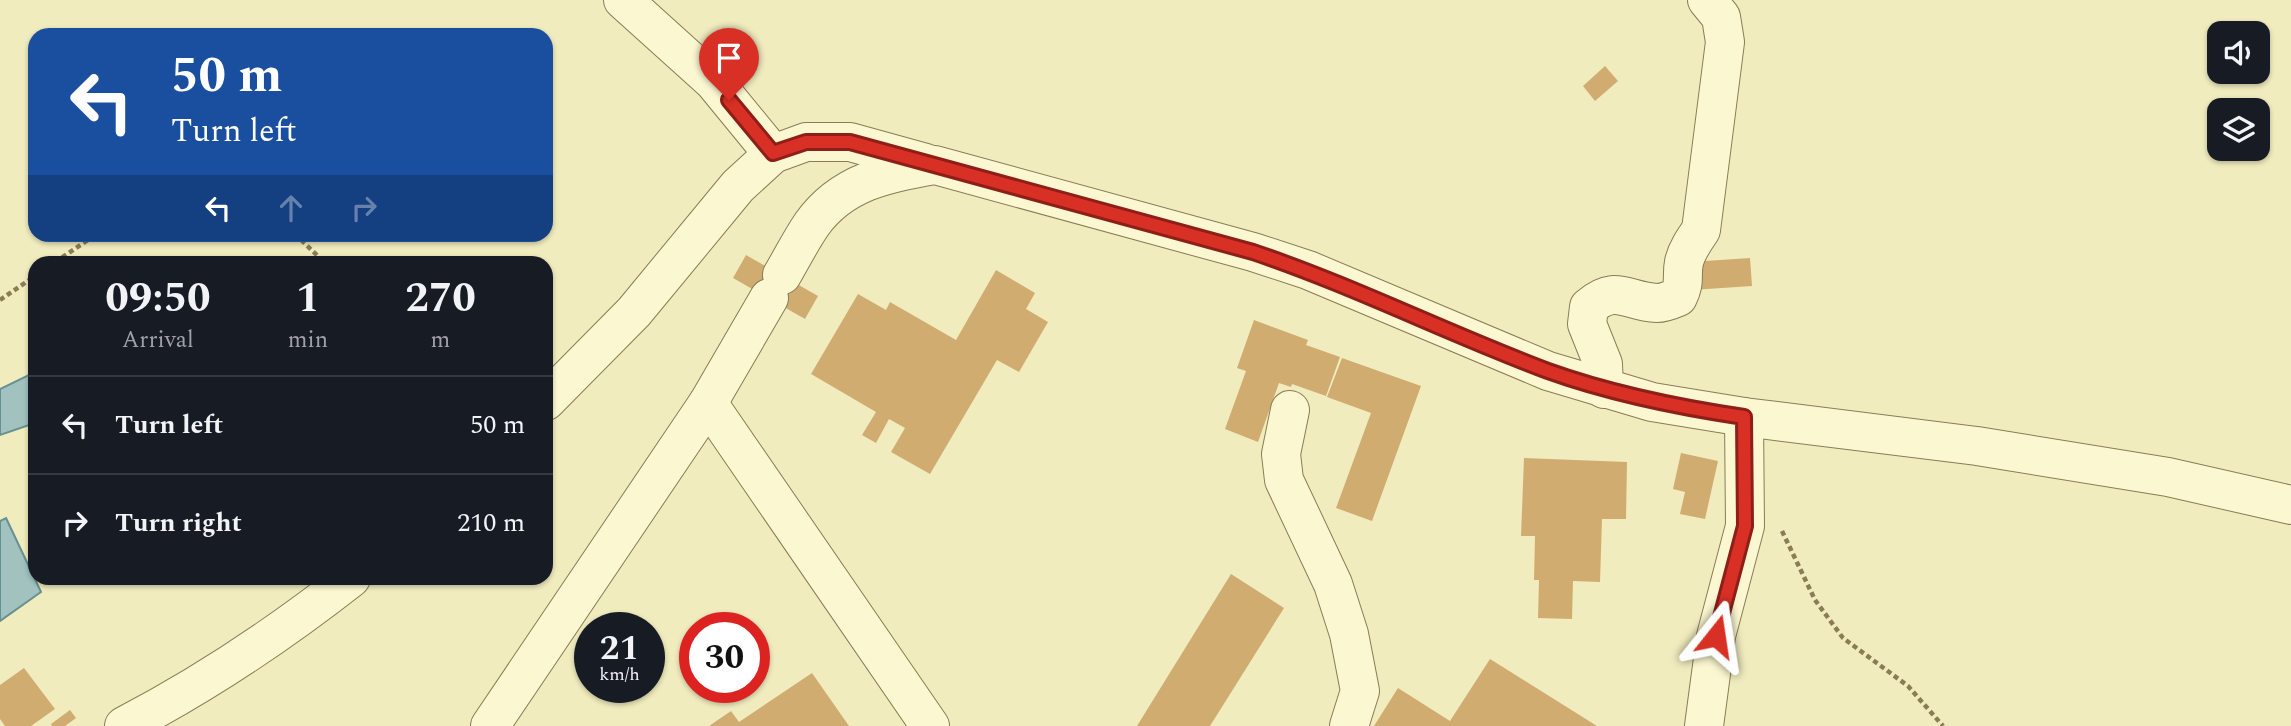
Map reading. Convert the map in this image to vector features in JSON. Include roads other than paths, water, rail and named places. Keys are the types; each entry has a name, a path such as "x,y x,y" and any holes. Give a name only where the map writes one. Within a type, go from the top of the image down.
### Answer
{"street":[{"path":"622,0 714,82 773,153"},
{"path":"1604,389 1603,364 1587,324 1589,307 1600,296 1620,294 1660,303 1678,297 1685,283 1683,265 1688,249 1701,230 1725,42 1721,17 1707,0"},
{"path":"553,394 634,312 738,186 773,153 806,142 850,142 1253,252 1308,270 1548,371 1604,389 1652,401 1744,417 1991,448 2168,477 2291,505"},
{"path":"490,726 708,403 812,223 833,200 859,183 894,172 935,165"},
{"path":"708,403 930,726"},
{"path":"1290,410 1281,454 1284,480 1333,584 1349,634 1360,691 1349,726"},
{"path":"1704,726 1716,636 1745,526 1744,417"},
{"path":"124,726 216,672 342,585"}],"water":[{"path":"28,375 28,425 0,435 0,389"},
{"path":"6,518 28,565 28,585 38,585 41,592 0,621 0,521"}]}
